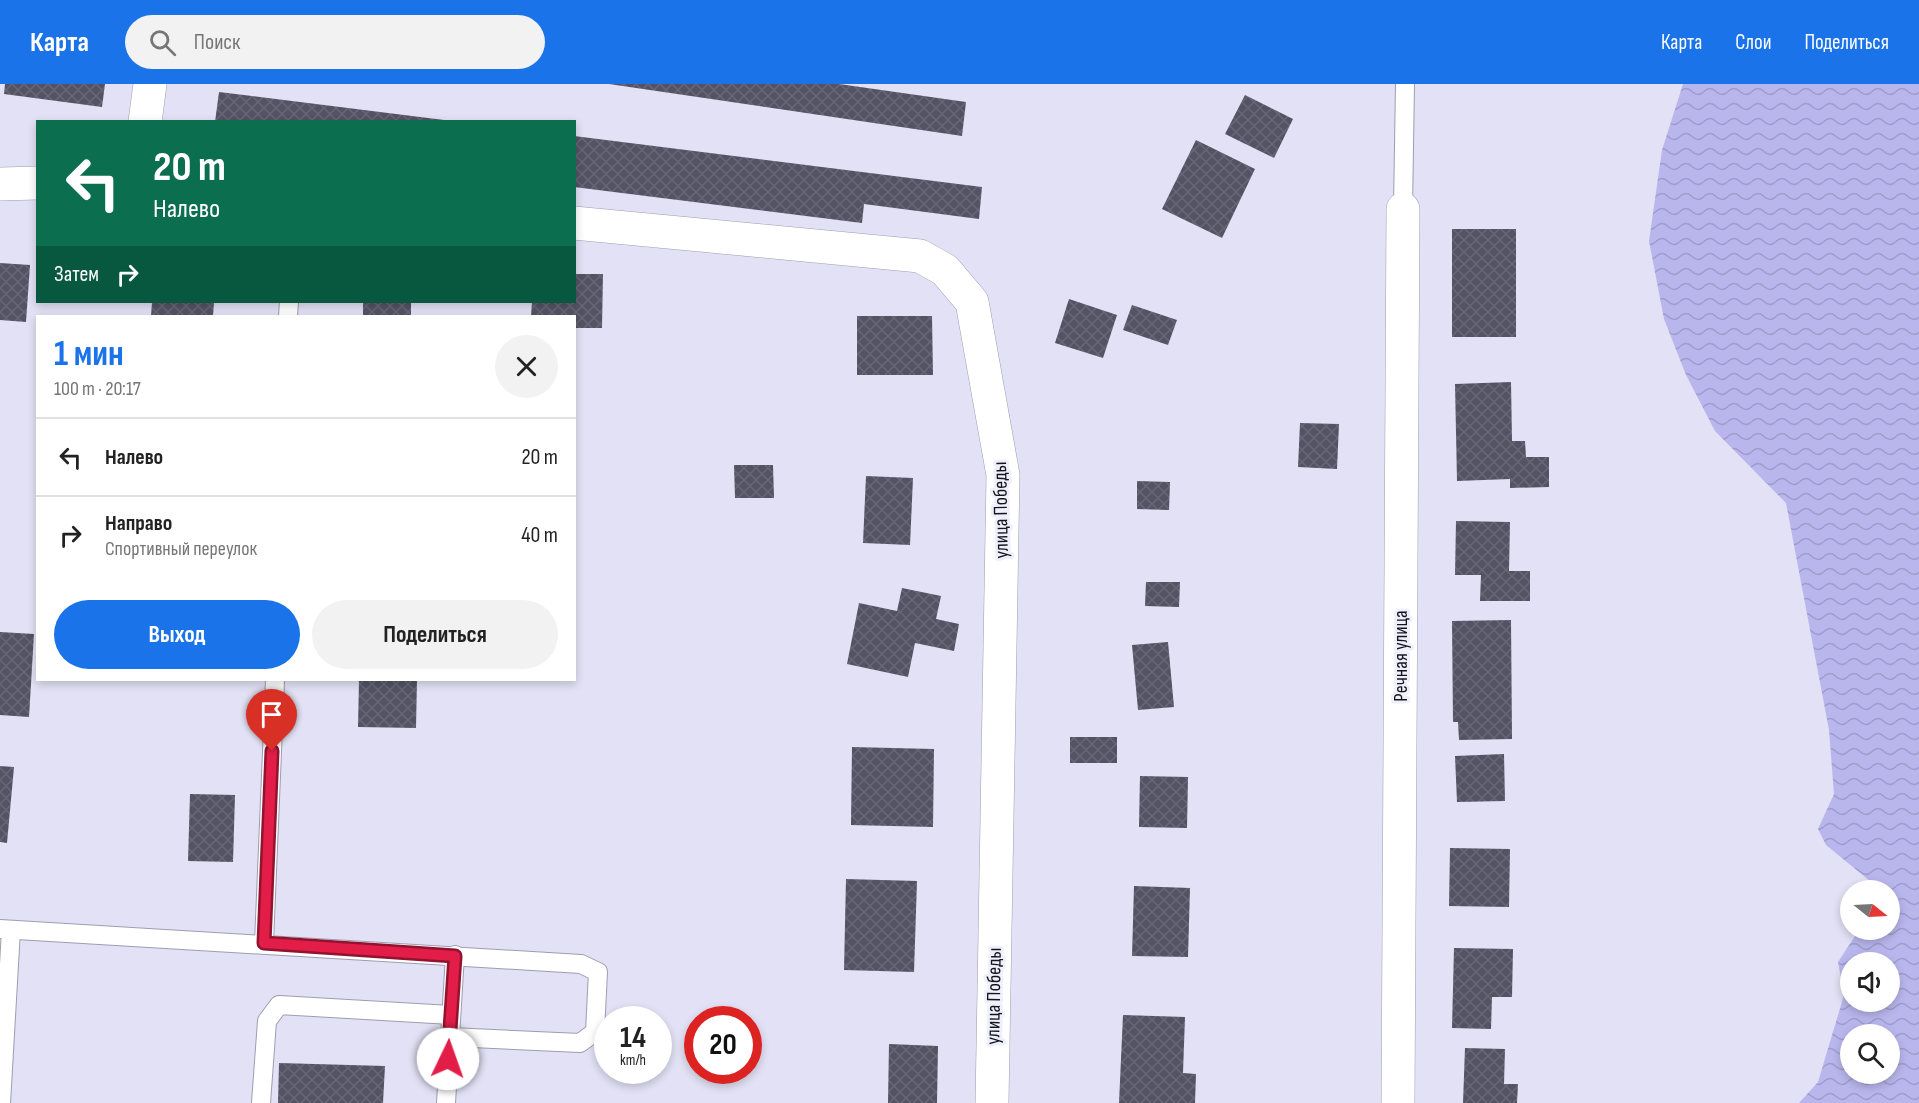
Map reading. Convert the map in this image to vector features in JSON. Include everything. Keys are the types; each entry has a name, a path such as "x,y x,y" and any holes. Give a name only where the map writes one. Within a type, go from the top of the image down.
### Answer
{"street":[{"path":"145,120 150,84"},
{"path":"0,184 36,183"},
{"name":"Речная улица","path":"1398,1103 1403,209"},
{"name":"улица Победы","path":"576,223 920,256 945,270 972,302 1003,475 992,1103"}],"lane":[{"path":"1403,209 1405,84"},
{"path":"264,943 274,681"},
{"path":"1,1103 6,929 581,963 598,972 595,1032 580,1042 450,1037"},
{"path":"446,1103 455,956"},
{"path":"261,1103 267,1021 279,1005 451,1015"}],"water":[{"path":"1683,84 1919,84 1919,1103 1799,1103 1818,1082 1840,1008 1840,1012 1900,1012 1900,952 1845,952 1852,940 1900,940 1900,880 1869,880 1826,845 1818,829 1834,794 1829,730 1786,503 1715,431 1686,375 1664,319 1649,241 1662,150"}],"building":[{"path":"5,84 105,84 102,107 4,94"},
{"path":"609,84 839,84 966,102 962,136"},
{"path":"219,92 444,120 215,120"},
{"path":"1245,95 1293,119 1274,158 1225,134"},
{"path":"576,136 982,187 979,219 864,204 862,223 576,187"},
{"path":"1196,140 1255,169 1222,238 1162,209"},
{"path":"1452,229 1516,229 1516,337 1452,337"},
{"path":"0,263 30,265 26,322 0,320"},
{"path":"576,274 603,274 602,328 576,328 576,315 531,315 532,303 576,303"},
{"path":"1069,299 1117,315 1103,358 1055,343"},
{"path":"152,303 214,303 213,315 151,315"},
{"path":"363,303 411,303 411,315 363,315"},
{"path":"1132,305 1177,320 1168,345 1123,330"},
{"path":"857,316 932,316 933,375 857,375"},
{"path":"1511,382 1512,441 1525,441 1526,457 1549,457 1549,487 1510,488 1510,479 1457,481 1455,384"},
{"path":"1300,423 1339,424 1337,469 1298,467"},
{"path":"734,465 773,465 774,498 735,498"},
{"path":"866,476 913,478 910,545 863,543"},
{"path":"1137,481 1170,482 1169,510 1137,509"},
{"path":"1456,521 1510,522 1509,571 1530,571 1530,601 1480,601 1481,575 1455,575"},
{"path":"1146,582 1180,582 1179,607 1145,606"},
{"path":"902,588 941,596 936,619 959,624 954,651 915,643 908,677 847,664 859,603 897,611"},
{"path":"1511,620 1512,739 1459,740 1458,722 1453,722 1452,621"},
{"path":"0,632 34,634 29,717 0,715"},
{"path":"1168,642 1174,707 1138,710 1132,645"},
{"path":"359,681 417,681 416,728 358,727"},
{"path":"1070,737 1117,737 1117,763 1070,763"},
{"path":"852,747 934,749 933,827 851,825"},
{"path":"1504,754 1505,801 1457,802 1455,756"},
{"path":"0,766 14,767 7,843 0,842"},
{"path":"1140,776 1188,777 1187,828 1139,827"},
{"path":"190,794 235,795 233,862 188,861"},
{"path":"1450,848 1510,849 1509,907 1449,906"},
{"path":"846,879 917,881 914,972 844,970"},
{"path":"1134,886 1190,888 1188,957 1132,956"},
{"path":"1454,948 1513,949 1512,997 1492,997 1491,1029 1452,1028"},
{"path":"1123,1015 1185,1017 1183,1073 1196,1074 1195,1103 1119,1103"},
{"path":"889,1044 938,1046 937,1103 888,1103"},
{"path":"1465,1048 1505,1049 1504,1084 1518,1084 1517,1103 1463,1103"},
{"path":"279,1063 385,1066 383,1103 278,1103"}],"route":[{"path":"272,751 264,943 455,956 448,1059"}]}
